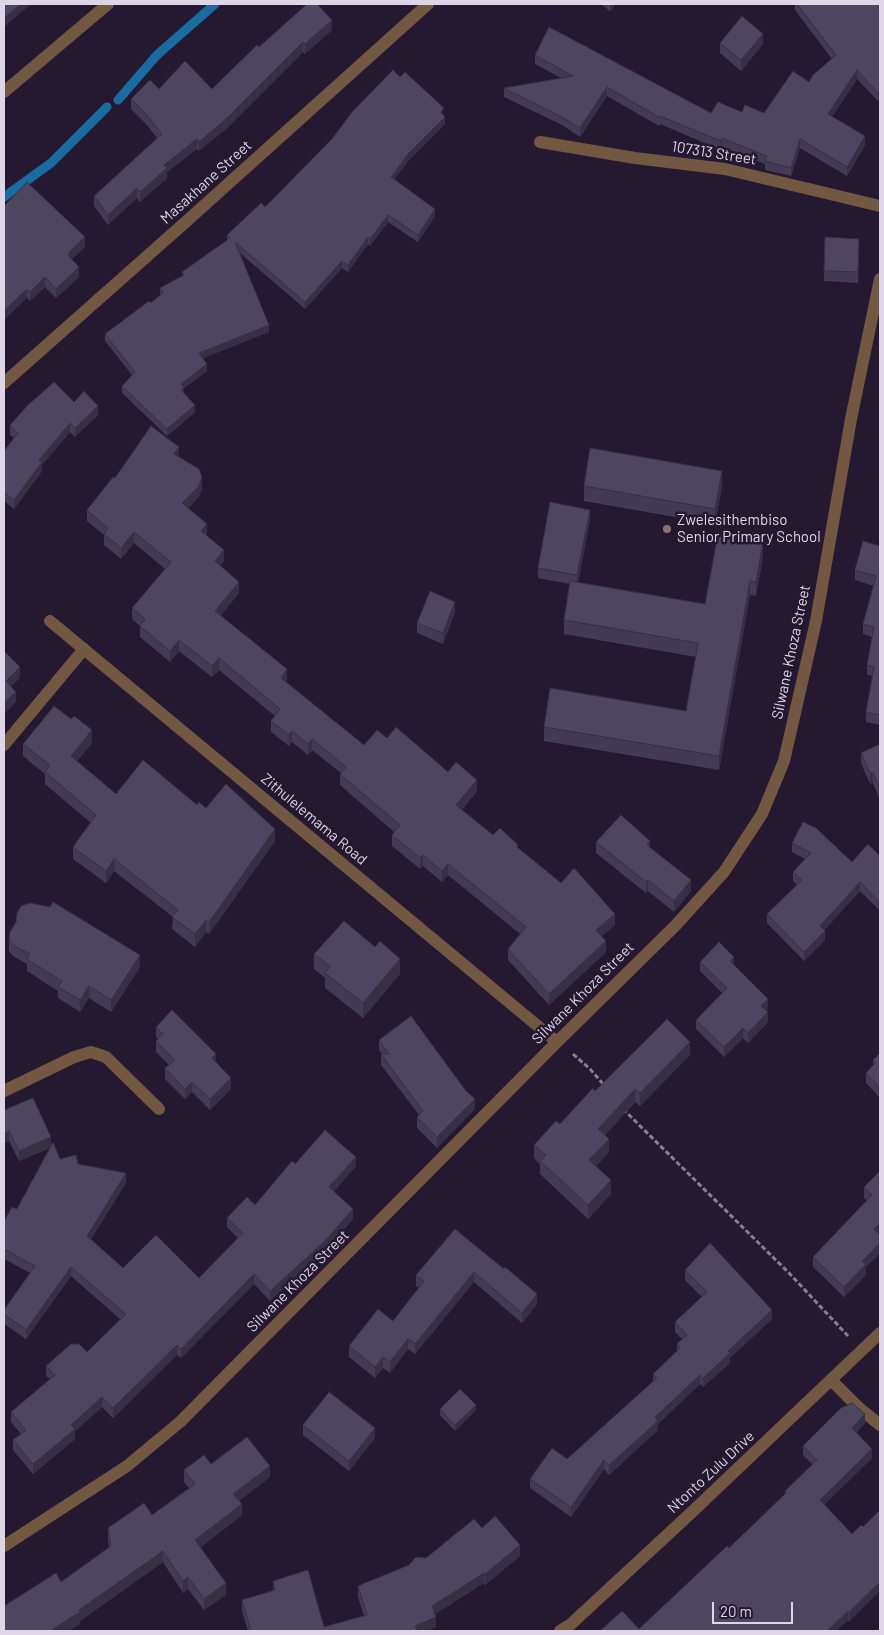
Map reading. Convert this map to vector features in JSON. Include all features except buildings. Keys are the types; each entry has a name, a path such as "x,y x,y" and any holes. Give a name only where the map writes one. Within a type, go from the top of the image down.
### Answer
{"street":[{"path":"4,92 108,4"},
{"name":"Masakhane Street","path":"4,384 428,4"},
{"name":"107313 Street","path":"540,142 635,158 725,169 880,206"},
{"name":"Silwane Khoza Street","path":"4,1546 127,1466 180,1422 661,939 724,872 762,814 784,761 814,630 851,419 880,279"},
{"name":"Zithulelemama Road","path":"50,620 557,1042"},
{"path":"4,745 84,649"},
{"path":"4,1091 74,1057 91,1052 106,1057 159,1109"},
{"name":"Ntonto Zulu Drive","path":"560,1631 570,1625 592,1605 880,1333"},
{"path":"831,1380 858,1407 880,1425"}],"path":[{"path":"557,1042 590,1069 608,1090"},
{"path":"619,1104 788,1273 862,1351"}],"waterway":[{"path":"118,100 157,55 215,4"},
{"path":"4,197 51,163 107,107"}],"place":[{"name":"Zwelesithembiso Senior Primary School","path":"667,529"}]}
